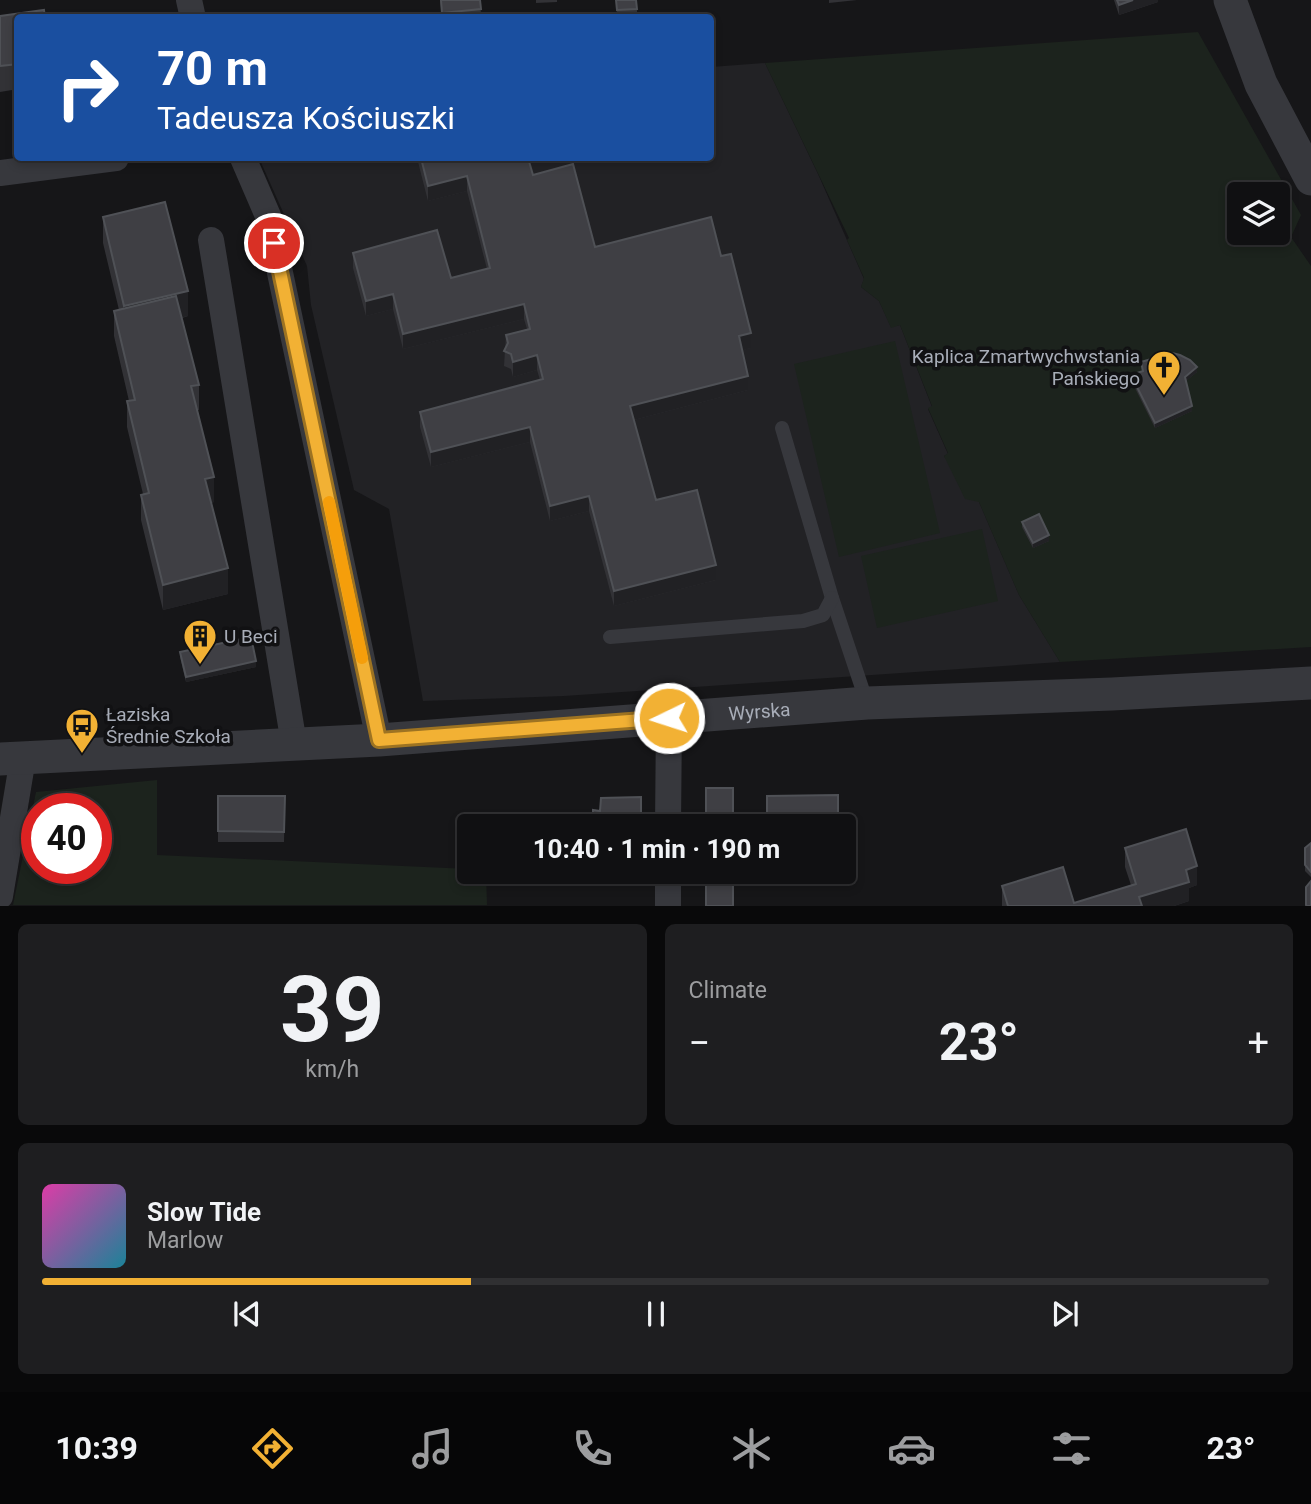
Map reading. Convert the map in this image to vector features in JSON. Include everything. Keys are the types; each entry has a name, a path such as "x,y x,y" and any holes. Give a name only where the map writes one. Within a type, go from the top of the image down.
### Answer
{"street":[{"path":"1230,0 1261,84 1311,179"},
{"path":"0,173 93,161"},
{"path":"244,161 268,216 379,740"},
{"path":"212,240 294,744"},
{"name":"Wyrska","path":"12,759 379,740 867,703 1311,683"},
{"path":"668,814 669,718"},
{"path":"0,896 12,759"},
{"path":"668,884 668,905"}],"lane":[{"path":"782,428 832,598 867,703"},
{"path":"610,636 803,621 823,615 832,598"}],"shaded area":[{"path":"1198,32 1282,182 1227,182 1227,245 1290,245 1290,195 1301,215 1291,237 1311,266 1311,647 1060,662 1019,595 979,502 965,499 944,456 948,453 928,408 932,406 900,325 891,328 879,301 861,287 864,278 847,240 849,238 765,63"},
{"path":"765,63 864,279 861,287 879,301 891,327 900,325 932,407 928,409 948,454 944,456 979,502 1019,595 1060,662 564,696 423,701 389,509 354,490 311,305 307,266 260,161 714,161 714,67"},
{"path":"895,341 940,533 839,557 794,364"},
{"path":"982,529 998,601 877,628 861,556"},
{"path":"157,780 157,855 457,868 457,884 486,884 487,905 13,905 21,866 21,884 112,884 112,793 36,793"}],"building":[{"path":"441,0 480,0 481,9 442,13"},
{"path":"616,0 636,0 637,9 617,10"},
{"path":"1117,0 1133,0 1119,5"},
{"path":"44,10 44,14 15,14"},
{"path":"14,14 14,64 0,66 0,16"},
{"path":"422,161 529,161 533,175 573,164 595,247 711,217 721,256 731,254 751,333 739,336 748,376 630,406 656,500 697,490 716,565 614,591 589,496 550,506 530,427 431,452 420,412 543,379 537,355 513,362 511,354 504,351 508,343 506,335 530,329 524,304 403,334 393,294 366,301 353,253 437,230 451,278 490,268 467,176 428,186"},
{"path":"165,202 188,291 124,306 103,217"},
{"path":"176,296 199,385 191,386 214,477 205,479 228,568 163,585 141,495 149,493 127,401 135,400 114,311"},
{"name":"Kaplica Zmartwychwstania Pańskiego","path":"1172,353 1190,360 1197,367 1185,377 1192,406 1155,423 1131,375 1143,371 1141,362"},
{"path":"1039,514 1049,535 1033,543 1022,522"},
{"path":"251,637 256,661 186,677 180,652"},
{"path":"706,788 733,788 733,814 706,814"},
{"path":"838,795 838,814 767,814 767,796"},
{"path":"218,796 285,796 284,832 218,831"},
{"path":"641,797 641,814 593,814 593,810 600,811 601,798"},
{"path":"1186,829 1197,866 1186,870 1189,882 1139,897 1142,906 1008,906 1002,886 1063,867 1074,903 1136,884 1125,848"},
{"path":"1311,843 1311,872 1305,865 1305,848"},
{"path":"1311,881 1311,906 1307,906 1306,887"},
{"path":"706,884 733,884 733,906 706,906"}],"slow traffic":[{"path":"329,502 362,658"}],"place":[{"name":"Kaplica Zmartwychwstania Pańskiego","path":"1164,397"},
{"name":"U Beci","path":"200,666"},
{"name":"Łaziska Średnie Szkoła","path":"82,755"}],"route":[{"path":"274,243 379,740 669,718"}]}
